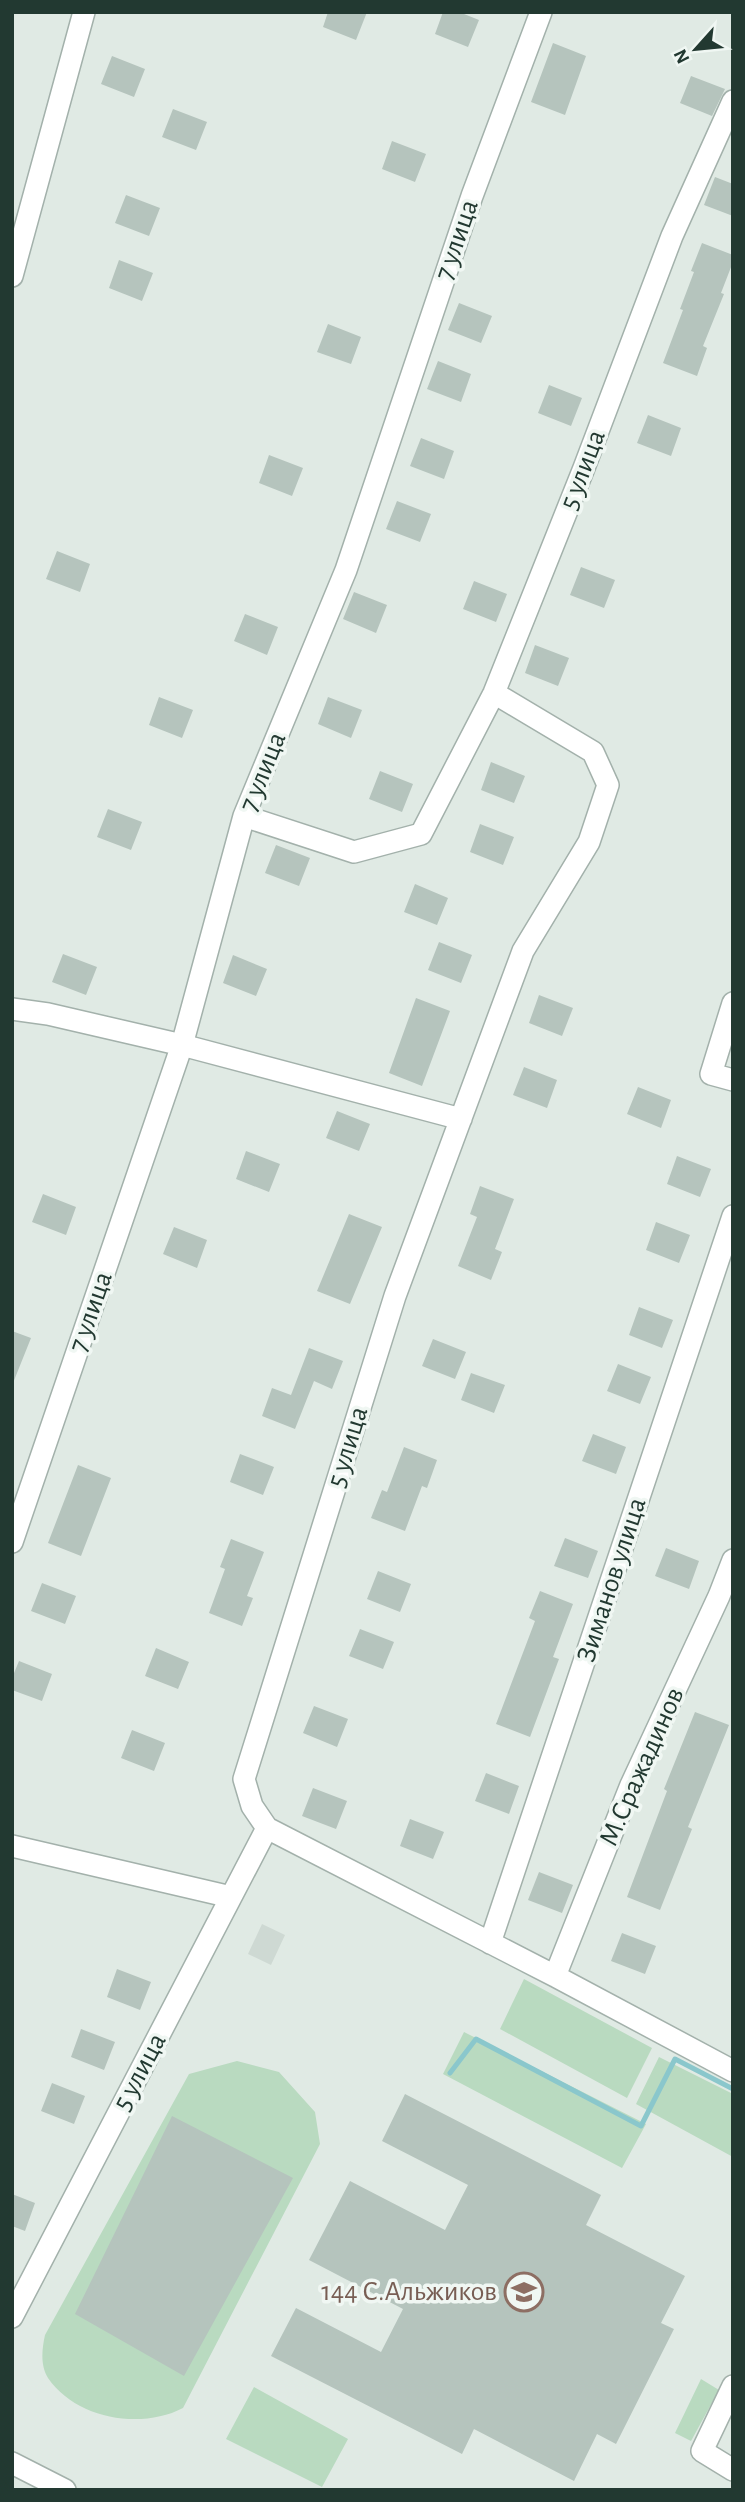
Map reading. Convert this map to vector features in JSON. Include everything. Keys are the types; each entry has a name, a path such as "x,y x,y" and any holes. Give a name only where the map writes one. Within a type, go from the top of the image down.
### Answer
{"street":[{"path":"12,276 84,12"},
{"name":"7 улица","path":"12,1542 181,1045 244,816 346,570 472,196 541,12"},
{"name":"5 улица","path":"244,816 354,852 421,834 494,693 584,468 672,236 733,101"},
{"name":"5 улица","path":"12,2316 267,1828 253,1805 244,1779 395,1296 523,951 589,842 608,785 593,752 494,693"},
{"path":"733,1003 711,1074 733,1080"},
{"path":"12,1009 48,1014 181,1045 461,1119"},
{"name":"Зиманов улица","path":"491,1943 733,1216"},
{"name":"М.Сражадинов","path":"555,1976 631,1785 719,1596 733,1560"},
{"path":"267,1828 733,2071"},
{"path":"12,1846 231,1897"},
{"path":"733,2386 702,2451 733,2470"},
{"path":"12,2463 65,2490"}],"shaded area":[{"path":"262,1924 285,1935 271,1965 248,1954"}],"green space":[{"path":"524,1979 652,2048 627,2098 500,2029"},
{"path":"464,2032 646,2124 622,2168 443,2074"},
{"path":"659,2057 733,2094 733,2157 636,2104"},
{"path":"237,2061 279,2072 315,2112 320,2144 183,2408 166,2415 129,2419 92,2411 60,2392 48,2378 43,2362 45,2335 189,2074"},
{"path":"701,2379 719,2390 691,2441 675,2433"},
{"path":"254,2387 348,2439 322,2487 226,2439"}],"building":[{"path":"328,12 367,12 356,40 323,27"},
{"path":"443,12 459,12 479,20 468,47 435,34"},
{"path":"553,43 586,56 565,115 531,102"},
{"path":"112,56 145,69 134,97 101,84"},
{"path":"691,76 725,89 712,116 680,103"},
{"path":"173,109 207,122 196,150 162,137"},
{"path":"392,141 426,154 415,182 382,169"},
{"path":"715,177 733,184 733,216 704,205"},
{"path":"126,195 160,208 149,236 115,223"},
{"path":"702,243 733,255 733,262 721,293 724,294 703,346 707,348 697,376 663,363 683,310 680,309"},
{"path":"119,260 153,273 142,301 109,288"},
{"path":"459,303 492,316 481,343 448,330"},
{"path":"328,324 361,337 351,364 317,352"},
{"path":"438,361 471,374 461,402 427,389"},
{"path":"549,385 582,398 571,426 538,413"},
{"path":"648,415 681,428 671,456 637,443"},
{"path":"421,438 454,451 444,479 410,466"},
{"path":"269,455 303,468 292,496 259,483"},
{"path":"397,501 431,514 420,542 386,529"},
{"path":"57,551 90,564 80,592 46,579"},
{"path":"581,567 615,580 604,608 570,595"},
{"path":"474,581 507,594 496,622 463,609"},
{"path":"354,592 387,605 376,633 343,619"},
{"path":"245,614 278,627 267,655 234,641"},
{"path":"535,645 569,658 558,686 525,673"},
{"path":"159,697 193,710 182,738 149,725"},
{"path":"328,697 362,710 351,738 318,724"},
{"path":"491,762 525,776 514,803 481,790"},
{"path":"380,771 413,784 402,812 369,799"},
{"path":"108,809 142,822 131,850 97,837"},
{"path":"480,824 514,837 503,865 470,852"},
{"path":"276,845 310,858 299,886 265,873"},
{"path":"415,884 448,898 437,925 404,912"},
{"path":"439,942 472,955 461,983 428,970"},
{"path":"63,954 97,967 86,995 52,982"},
{"path":"233,955 267,969 256,996 223,983"},
{"path":"539,995 573,1008 562,1036 529,1023"},
{"path":"416,998 450,1011 422,1086 389,1073"},
{"path":"524,1067 557,1080 547,1108 513,1095"},
{"path":"638,1087 671,1100 661,1128 627,1114"},
{"path":"337,1111 370,1124 359,1151 326,1138"},
{"path":"246,1151 280,1164 269,1192 236,1179"},
{"path":"677,1156 711,1169 700,1197 667,1184"},
{"path":"480,1186 514,1199 495,1249 502,1252 491,1280 458,1266 477,1217 470,1214"},
{"path":"43,1194 76,1207 66,1235 32,1222"},
{"path":"349,1214 382,1227 350,1304 317,1291"},
{"path":"656,1222 690,1235 679,1263 646,1250"},
{"path":"174,1227 207,1240 197,1268 163,1254"},
{"path":"639,1307 673,1320 662,1348 629,1335"},
{"path":"12,1331 31,1338 13,1383 12,1382"},
{"path":"433,1339 466,1352 455,1379 422,1366"},
{"path":"309,1348 343,1361 332,1389 314,1381 295,1429 262,1416 272,1388 291,1395"},
{"path":"618,1364 651,1377 640,1404 607,1391"},
{"path":"471,1373 505,1385 494,1413 461,1400"},
{"path":"593,1434 626,1447 616,1474 582,1461"},
{"path":"404,1447 437,1460 427,1488 422,1486 405,1531 371,1518 382,1490 387,1492"},
{"path":"240,1454 274,1467 263,1495 230,1482"},
{"path":"78,1465 111,1478 81,1556 48,1543"},
{"path":"565,1538 598,1551 588,1578 554,1566"},
{"path":"231,1539 264,1552 247,1596 253,1598 242,1626 209,1613 225,1569 220,1567"},
{"path":"666,1548 699,1561 689,1589 655,1576"},
{"path":"378,1571 411,1584 400,1612 367,1599"},
{"path":"42,1583 76,1596 65,1624 31,1611"},
{"path":"540,1591 573,1604 553,1657 559,1659 530,1737 496,1724 535,1621 529,1618"},
{"path":"360,1629 394,1642 383,1669 349,1656"},
{"path":"156,1648 189,1662 178,1689 145,1676"},
{"path":"19,1661 52,1674 42,1701 12,1690 12,1678"},
{"path":"314,1706 348,1719 337,1747 303,1733"},
{"path":"695,1712 729,1725 688,1827 692,1829 660,1910 627,1897 667,1791 664,1789"},
{"path":"132,1730 165,1743 154,1771 121,1758"},
{"path":"486,1773 519,1786 509,1814 475,1801"},
{"path":"313,1788 347,1801 336,1829 302,1816"},
{"path":"410,1819 444,1832 433,1859 400,1846"},
{"path":"539,1872 573,1885 562,1913 528,1900"},
{"path":"622,1933 656,1946 645,1974 611,1961"},
{"path":"117,1969 151,1982 140,2010 107,1997"},
{"path":"81,2029 115,2042 104,2070 71,2057"},
{"path":"52,2083 85,2096 74,2124 41,2111"},
{"name":"144 С.Альжиков","path":"405,2094 601,2195 586,2225 685,2276 661,2323 674,2329 616,2444 597,2434 574,2481 474,2429 462,2454 271,2356 296,2308 381,2352 403,2309 309,2260 350,2181 445,2230 468,2185 382,2141"},
{"path":"172,2116 293,2178 184,2376 75,2314"},
{"path":"12,2194 35,2203 25,2231 12,2226"}],"waterway":[{"path":"450,2073 476,2039 641,2126 675,2059 733,2089"}],"place":[{"name":"144 С.Альжиков","path":"524,2292"}]}
